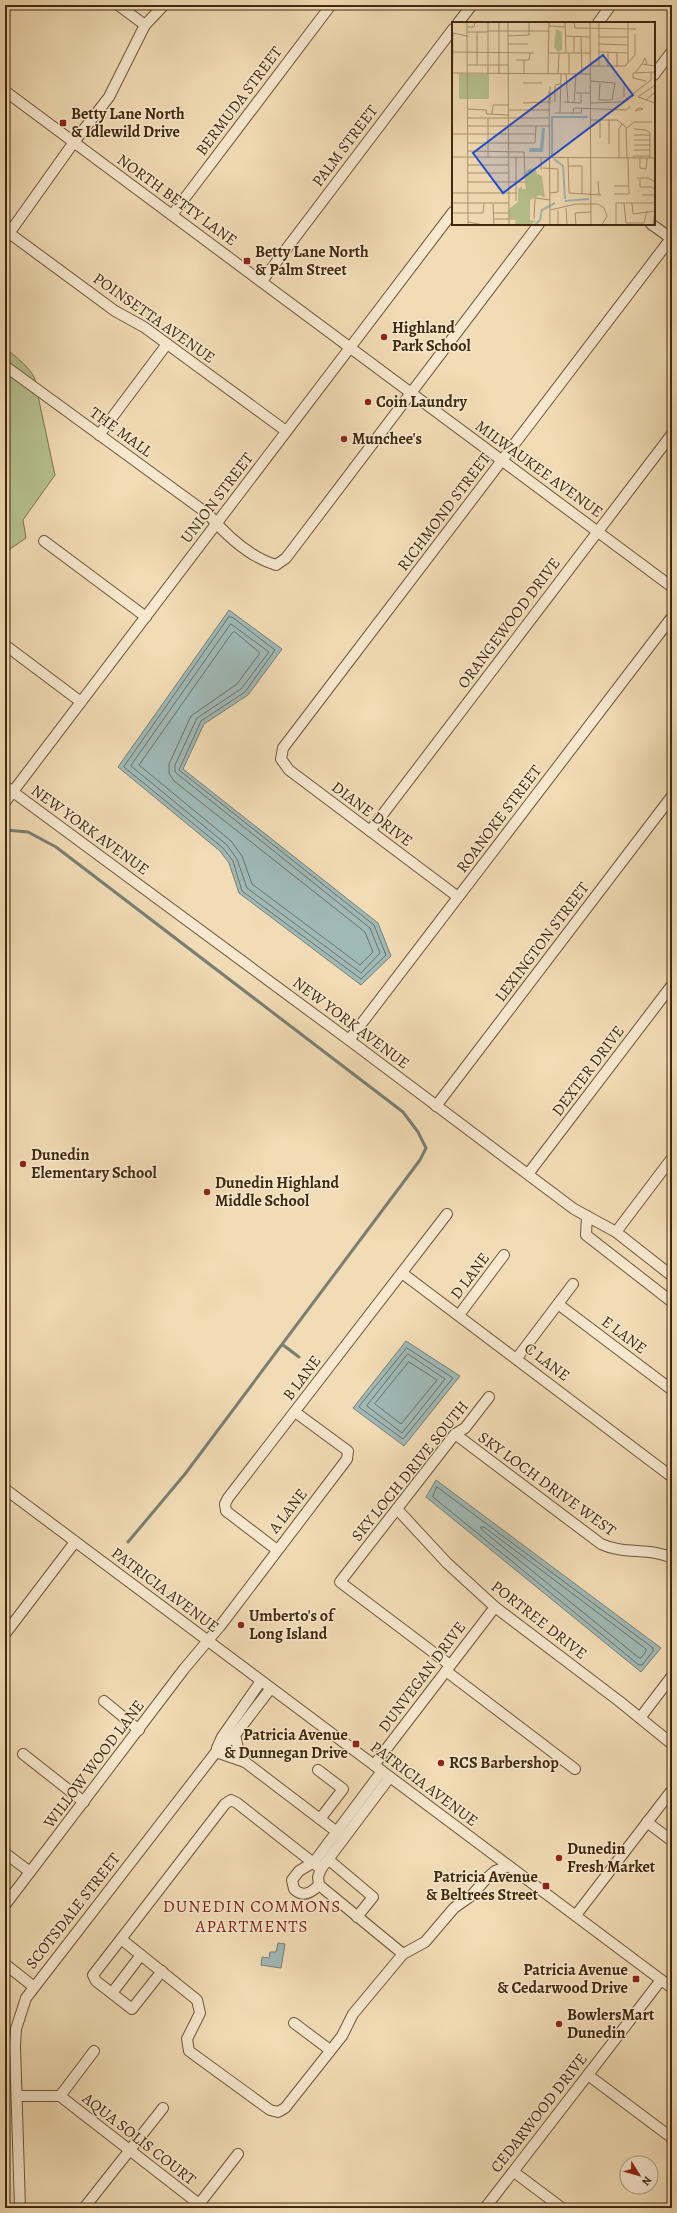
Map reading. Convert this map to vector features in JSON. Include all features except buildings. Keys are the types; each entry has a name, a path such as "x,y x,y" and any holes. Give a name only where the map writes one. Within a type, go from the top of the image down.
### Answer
{"street":[{"path":"118,5 145,25"},
{"path":"6,234 109,97 145,25 164,5"},
{"name":"BERMUDA STREET","path":"172,214 331,5"},
{"path":"459,22 472,5"},
{"path":"599,22 611,5"},
{"name":"PALM STREET","path":"262,281 452,30"},
{"path":"655,74 672,52"},
{"name":"NORTH BETTY LANE","path":"5,91 350,348"},
{"name":"UNION STREET","path":"5,802 9,789 81,702 146,618 286,430 452,213"},
{"path":"411,394 539,225"},
{"path":"652,225 672,238"},
{"name":"POINSETTA AVENUE","path":"6,234 115,311 144,327 286,430"},
{"name":"RICHMOND STREET","path":"283,748 672,238"},
{"path":"99,435 167,344"},
{"name":"MILWAUKEE AVENUE","path":"350,348 411,394 503,459 672,587"},
{"name":"THE MALL","path":"5,366 208,514 217,524 262,561 276,565 286,558 411,394"},
{"name":"ORANGEWOOD DRIVE","path":"370,831 672,434"},
{"path":"44,541 146,618"},
{"name":"ROANOKE STREET","path":"349,1040 672,617"},
{"path":"5,645 81,702"},
{"name":"DIANE DRIVE","path":"283,748 281,759 289,770 458,897"},
{"name":"NEW YORK AVENUE","path":"9,789 349,1040 574,1209 616,1232 672,1276"},
{"name":"LEXINGTON STREET","path":"436,1106 672,796"},
{"name":"DEXTER DRIVE","path":"528,1174 672,985"},
{"path":"616,1232 672,1158"},
{"name":"B LANE","path":"277,1550 226,1511 225,1504 228,1498 447,1214"},
{"path":"587,1216 586,1235 672,1302"},
{"name":"D LANE","path":"459,1315 504,1255"},
{"name":"C LANE","path":"402,1273 517,1358 672,1477"},
{"path":"517,1358 573,1284"},
{"name":"E LANE","path":"558,1304 672,1390"},
{"name":"SKY LOCH DRIVE SOUTH","path":"448,1668 340,1582 455,1434 466,1428 489,1397"},
{"name":"A LANE","path":"206,1640 347,1459 348,1451 295,1412"},
{"name":"SKY LOCH DRIVE WEST","path":"455,1434 601,1544 620,1551 657,1552 672,1558"},
{"name":"PATRICIA AVENUE","path":"5,1489 672,1988"},
{"name":"PORTREE DRIVE","path":"397,1509 447,1563 495,1607 672,1744"},
{"path":"5,1634 75,1542"},
{"name":"DUNVEGAN DRIVE","path":"341,1834 448,1668 495,1607"},
{"name":"WILLOW WOOD LANE","path":"5,1905 206,1640"},
{"path":"448,1668 575,1769"},
{"path":"640,1718 672,1676"},
{"name":"SCOTSDALE STREET","path":"216,1752 222,1737 261,1681"},
{"name":"SCOTSDALE STREET","path":"20,2208 16,2029 21,2011 34,1987 216,1752 235,1735 271,1688"},
{"path":"104,1701 139,1730"},
{"path":"235,1735 238,1748 245,1762"},
{"path":"216,1752 245,1762 341,1834"},
{"path":"23,1754 84,1802"},
{"path":"318,1770 343,1789 320,1819"},
{"path":"576,1915 672,1790"},
{"path":"162,1971 132,2009 96,1981 93,1975 225,1804 231,1800 237,1803 317,1865"},
{"path":"647,1822 672,1841"},
{"path":"319,1886 307,1894 297,1893 292,1885 294,1875 328,1860 341,1834"},
{"path":"341,1834 317,1865 319,1886 404,1954"},
{"path":"5,1853 30,1872"},
{"path":"328,1860 373,1897 357,1917"},
{"path":"121,1939 192,1994 200,2006 199,2019 187,2039 189,2051 270,2110 278,2112 285,2108 342,2036 353,2014 404,1954 425,1942 454,1908 470,1896 495,1871 509,1866"},
{"path":"112,1993 141,1955"},
{"path":"5,1964 34,1987"},
{"name":"CEDARWOOD DRIVE","path":"485,2208 661,1980"},
{"path":"294,2024 330,2050"},
{"path":"17,2096 60,2096 94,2051"},
{"path":"588,2075 672,2138"},
{"name":"AQUA SOLIS COURT","path":"60,2096 198,2206"},
{"path":"84,2208 163,2108"},
{"path":"198,2206 238,2154"},
{"path":"514,2172 562,2208"}],"green space":[{"path":"5,348 28,368 35,378 36,383 5,360"},
{"path":"5,372 38,396 55,475 23,520 26,538 10,549 5,549"}],"water":[{"path":"229,610 282,649 248,695 204,724 183,769 378,923 391,956 361,985 239,893 229,863 220,851 118,767"},
{"path":"406,1341 460,1376 404,1446 353,1408"},
{"path":"436,1480 661,1648 641,1672 426,1497"},
{"path":"278,1943 285,1944 281,1968 261,1965 262,1957 269,1958 270,1952 276,1952"}],"waterway":[{"path":"5,830 28,832 56,847 403,1112 418,1132 426,1148 420,1160 185,1474 128,1542"},
{"path":"283,1345 299,1357"}],"place":[{"name":"Betty Lane North & Idlewild Drive","path":"63,123"},
{"name":"Betty Lane North & Palm Street","path":"247,261"},
{"name":"Highland Park School","path":"384,337"},
{"name":"Coin Laundry","path":"368,402"},
{"name":"Munchee's","path":"344,439"},
{"name":"Dunedin Elementary School","path":"23,1164"},
{"name":"Dunedin Highland Middle School","path":"207,1192"},
{"name":"Umberto's of Long Island","path":"241,1625"},
{"name":"Patricia Avenue & Dunnegan Drive","path":"356,1744"},
{"name":"RCS Barbershop","path":"441,1763"},
{"name":"Dunedin Fresh Market","path":"559,1858"},
{"name":"Patricia Avenue & Beltrees Street","path":"546,1886"},
{"name":"Patricia Avenue & Cedarwood Drive","path":"636,1979"},
{"name":"BowlersMart Dunedin","path":"559,2024"}],"district":[{"name":"DUNEDIN COMMONS APARTMENTS","path":"252,1916"}]}
